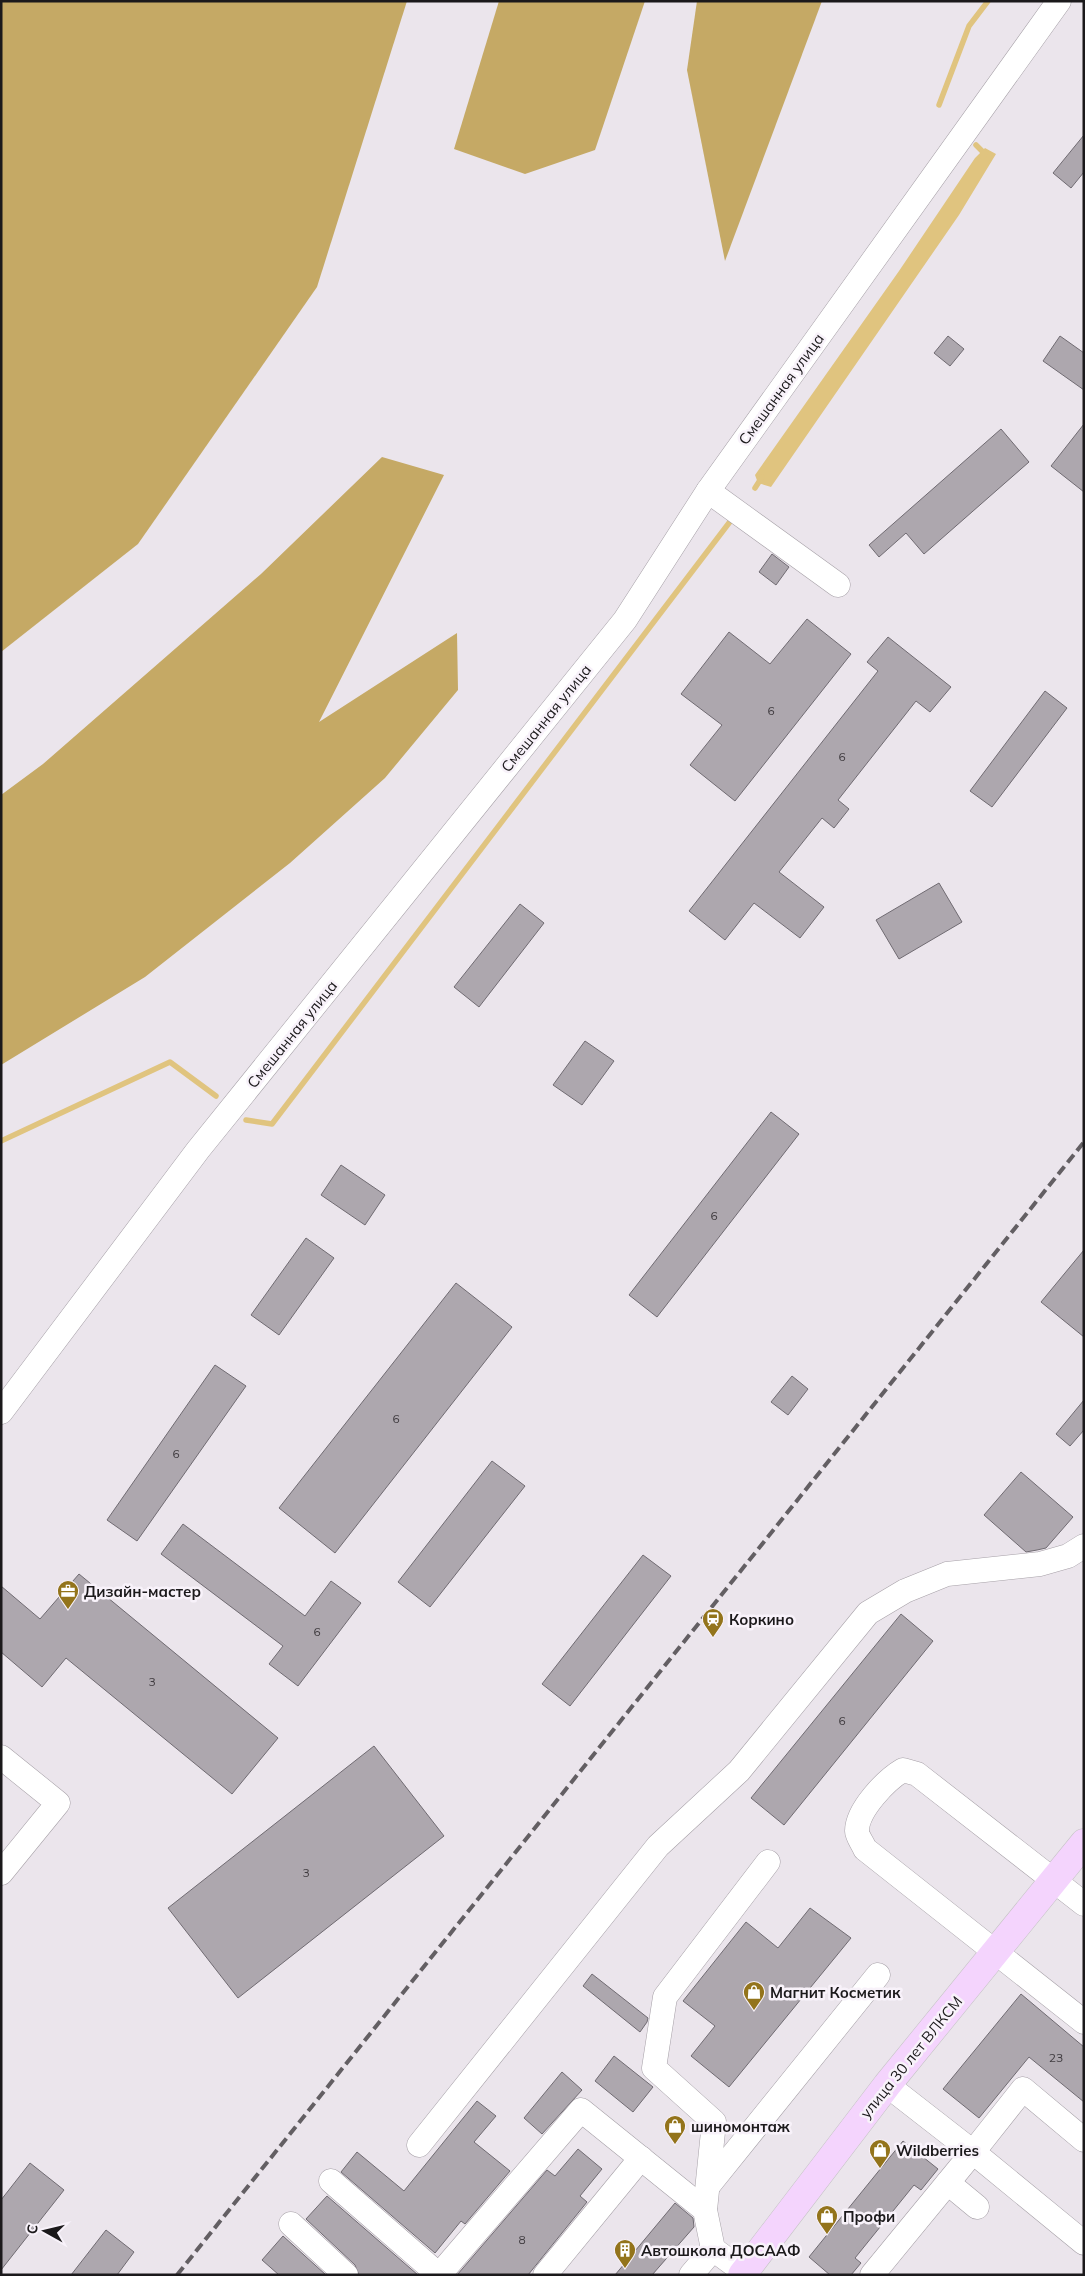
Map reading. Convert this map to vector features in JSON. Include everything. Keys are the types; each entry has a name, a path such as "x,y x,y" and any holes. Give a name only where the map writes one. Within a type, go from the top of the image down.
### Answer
{"main road":[{"name":"улица 30 лет ВЛКСМ","path":"743,2273 887,2085 1084,1843"}],"street":[{"name":"Смешанная улица","path":"1,1412 198,1150 625,620 708,492 1059,1"},
{"path":"708,492 838,585"},
{"path":"420,2145 658,1846 739,1772 868,1613 905,1591 947,1574 1040,1564 1068,1556 1084,1546"},
{"path":"1,1757 58,1803 1,1872"},
{"path":"1084,1904 917,1774 903,1770 889,1779 860,1815 857,1832 865,1849 1084,2022"},
{"path":"743,2273 713,2249 705,2210 714,2122 654,2068 665,1997 768,1862"},
{"path":"708,2186 878,1975"},
{"path":"887,2085 973,2152 1084,2243"},
{"path":"872,2275 1022,2089 1084,2140"},
{"path":"331,2181 439,2275 581,2110 705,2210"},
{"path":"545,2275 641,2158"},
{"path":"948,2183 977,2207"},
{"path":"291,2224 346,2275"},
{"path":"690,2275 713,2249"}],"shaded area":[{"path":"1,1 407,1 317,287 138,544 1,652"},
{"path":"499,1 645,1 595,150 525,174 454,149"},
{"path":"697,1 822,1 725,261 687,70"},
{"path":"985,148 996,154 959,215 771,487 758,483 755,475 899,271 975,158"},
{"path":"382,457 444,475 319,722 457,633 458,690 385,778 290,863 145,977 1,1065 1,795 43,764 261,574"}],"building":[{"path":"1084,135 1084,172 1071,188 1053,173"},
{"path":"948,336 964,349 950,366 934,353"},
{"path":"1060,336 1084,353 1084,390 1043,361"},
{"path":"1084,424 1084,492 1051,466"},
{"path":"1001,429 1029,462 924,554 906,533 879,557 869,545"},
{"path":"772,554 789,567 776,585 759,572"},
{"path":"807,619 851,654 735,801 690,765 722,725 681,694 729,632 770,664"},
{"path":"888,637 951,687 930,712 916,701 838,800 849,809 834,828 822,818 779,872 824,907 800,938 754,903 725,940 689,911 878,671 867,662"},
{"path":"1045,691 1067,708 992,807 970,791"},
{"path":"939,883 962,922 899,959 876,920"},
{"path":"520,904 544,923 479,1007 454,987"},
{"path":"585,1041 614,1061 582,1105 553,1085"},
{"path":"771,1112 799,1134 657,1317 629,1295"},
{"path":"341,1165 385,1195 365,1225 321,1195"},
{"path":"306,1238 334,1258 279,1335 251,1315"},
{"path":"1084,1250 1084,1337 1041,1302"},
{"path":"456,1283 512,1327 335,1553 279,1508"},
{"path":"215,1365 246,1386 137,1541 107,1520"},
{"path":"792,1376 808,1389 788,1415 771,1402"},
{"path":"1084,1400 1084,1430 1070,1446 1056,1434"},
{"path":"492,1461 525,1486 430,1607 398,1582"},
{"path":"1021,1472 1073,1517 1046,1548 1026,1552 984,1515"},
{"path":"183,1524 305,1616 331,1581 361,1603 298,1686 269,1664 283,1646 161,1554"},
{"path":"643,1555 671,1576 570,1706 542,1684"},
{"path":"79,1574 278,1738 232,1794 66,1658 42,1687 1,1652 1,1586 40,1619"},
{"path":"901,1614 933,1641 784,1825 751,1798"},
{"path":"374,1746 444,1836 238,1998 168,1908"},
{"path":"810,1908 851,1938 729,2087 691,2056 715,2026 683,2001 746,1922 778,1948"},
{"path":"592,1974 648,2018 640,2032 583,1986"},
{"path":"1021,1994 1084,2047 1084,2102 1029,2057 979,2118 943,2089"},
{"path":"614,2056 653,2087 633,2112 595,2081"},
{"path":"562,2072 582,2090 542,2134 524,2118"},
{"path":"477,2101 496,2116 474,2142 510,2171 465,2224 461,2221 435,2253 341,2172 357,2152 404,2191"},
{"path":"903,2141 938,2169 921,2190 914,2185 855,2258 861,2263 851,2275 830,2275 809,2257"},
{"path":"578,2149 602,2169 580,2196 587,2202 528,2275 457,2275 547,2170 555,2176"},
{"path":"30,2163 64,2190 1,2270 1,2200"},
{"path":"327,2196 418,2275 359,2275 355,2265 306,2219"},
{"path":"675,2203 693,2218 694,2227 652,2275 615,2275"},
{"path":"106,2230 134,2252 117,2275 71,2275"},
{"path":"283,2236 326,2275 279,2275 262,2260"}],"waterway":[{"path":"939,105 969,26 988,1"},
{"path":"976,145 985,154 983,157"},
{"path":"755,488 762,477"},
{"path":"246,1120 272,1124 732,519"},
{"path":"1,1141 170,1062 216,1096"}],"railway":[{"path":"177,2275 1084,1142"}],"place":[{"name":"Дизайн-мастер","path":"68,1610"},
{"name":"Коркино","path":"713,1638"},
{"name":"Магнит Косметик","path":"754,2011"},
{"name":"шиномонтаж","path":"675,2145"},
{"name":"Wildberries","path":"880,2169"},
{"name":"Профи","path":"827,2235"},
{"name":"Автошкола ДОСААФ","path":"625,2269"}]}
